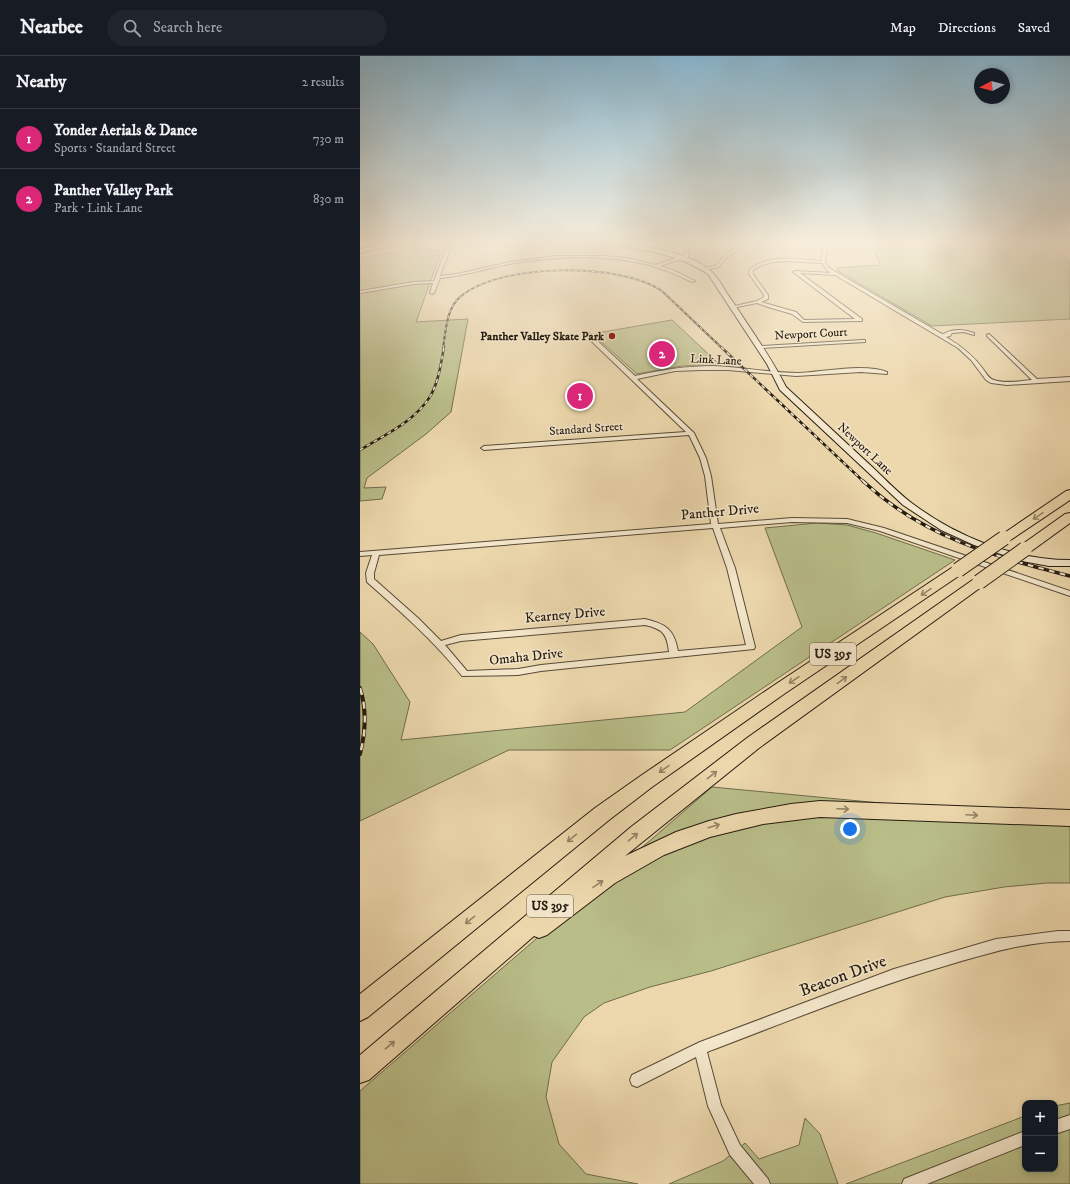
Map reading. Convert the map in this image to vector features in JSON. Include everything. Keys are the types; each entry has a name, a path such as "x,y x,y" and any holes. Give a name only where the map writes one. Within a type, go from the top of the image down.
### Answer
{"highway":[{"name":"US 395","path":"360,1008 596,819 641,785 707,738 1070,494"},
{"name":"US 395","path":"360,1071 587,874 753,743 1070,517"},
{"path":"422,1018 607,878 648,853 712,827 763,815 820,809 1070,818"}],"street":[{"name":"Newport Lane","path":"726,297 760,346 783,388 896,494 918,512 962,537 1004,553 1037,561 1070,563"},
{"path":"732,306 758,302 764,300 766,297"},
{"path":"758,302 769,307 791,311 799,315 803,321 860,320 828,297"},
{"path":"874,297 965,350 988,379 993,382 1007,383 1070,379"},
{"path":"941,336 957,331 972,334"},
{"path":"586,333 691,433 701,451 705,463 715,525"},
{"path":"989,335 1036,381"},
{"name":"Newport Court","path":"760,346 864,341"},
{"name":"Link Lane","path":"634,378 692,368 804,374 853,370 881,370 885,373"},
{"name":"Standard Street","path":"484,448 691,433"},
{"name":"Panther Drive","path":"360,554 715,525 804,519 837,520 860,523 901,535 1070,594"},
{"name":"Omaha Drive","path":"376,553 370,573 370,580 439,644 465,674 518,672 541,668 751,647 731,568 715,525"},
{"name":"Kearney Drive","path":"439,644 461,638 645,622 658,624 666,630 672,637 674,655"},
{"name":"Beacon Drive","path":"637,1080 700,1048 894,975 996,945 1058,936 1070,936"},
{"path":"700,1048 715,1106 735,1150 763,1184"},
{"path":"1058,1126 1070,1122"},
{"path":"909,1184 1022,1139"}],"green space":[{"path":"360,297 425,297 416,322 468,319 451,412 426,434 367,478 364,488 386,487 382,499 360,501"},
{"path":"882,297 1070,297 1070,319 932,326"},
{"path":"672,320 721,366 682,366 637,374 595,336 597,333"},
{"path":"817,523 847,525 876,533 955,560 670,750 509,750 360,821 360,632 373,644 410,702 401,740 685,712 802,627 765,528"},
{"path":"712,787 1070,821 1070,883 1047,883 1004,887 945,897 711,971 650,987 604,1003 584,1017 552,1062 546,1097 559,1144 586,1174 638,1184 360,1184 360,1091"},
{"path":"1070,1103 1070,1184 846,1184 1022,1117 1022,1172 1058,1172 1058,1105"},
{"path":"805,1118 820,1134 838,1184 669,1184 723,1161 745,1143 759,1159 799,1145"}],"railway":[{"path":"443,348 449,314 455,302 461,297"},
{"path":"668,297 722,348"},
{"path":"360,450 399,427 425,404 436,383 444,347"},
{"path":"721,347 864,482"},
{"path":"863,481 910,517 960,542 1014,561 1070,576"},
{"path":"360,688 365,712 364,737 360,754"}],"place":[{"name":"Panther Valley Skate Park","path":"612,336"},
{"name":"Panther Valley Park","path":"662,354"},
{"name":"Yonder Aerials & Dance","path":"580,396"}]}
